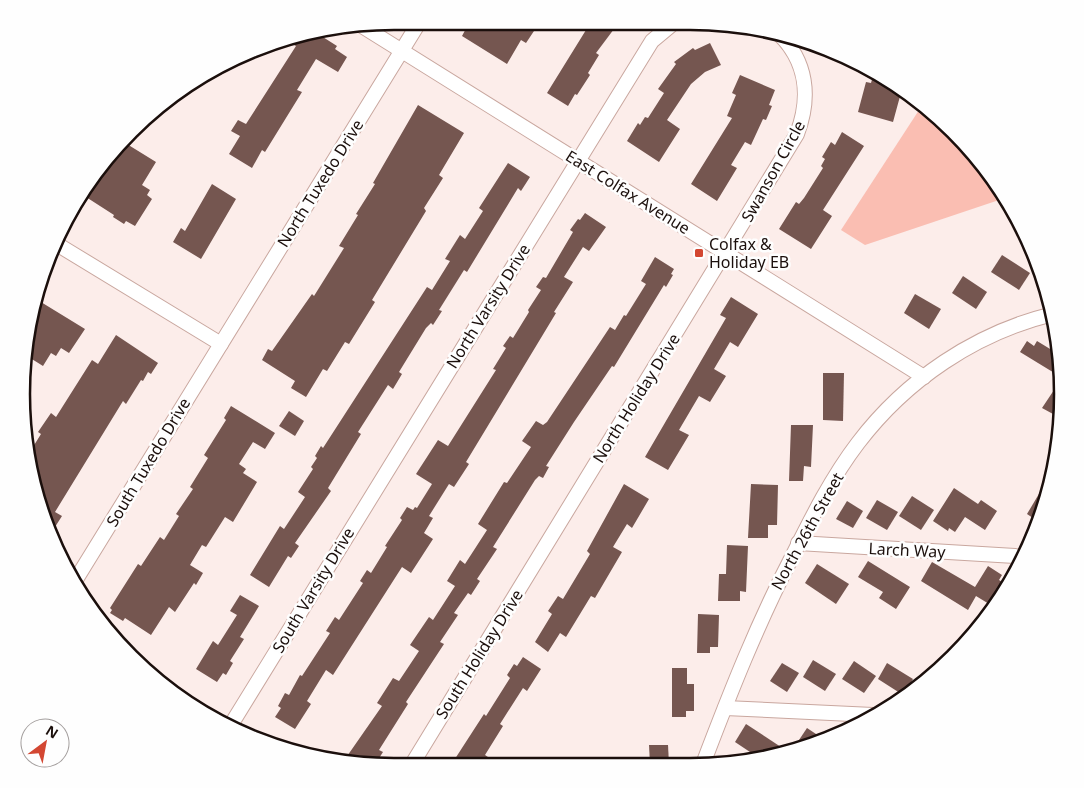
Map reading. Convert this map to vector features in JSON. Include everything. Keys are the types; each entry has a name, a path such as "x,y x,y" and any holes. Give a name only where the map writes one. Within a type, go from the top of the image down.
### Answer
{"street":[{"name":"North Tuxedo Drive","path":"220,344 415,30"},
{"path":"577,160 652,41 665,30"},
{"name":"East Colfax Avenue","path":"370,31 924,377"},
{"name":"Swanson Circle","path":"725,253 781,163 797,134 804,115 806,88 801,67 790,44"},
{"name":"North Varsity Drive","path":"398,452 577,160"},
{"path":"62,247 220,344"},
{"name":"North Holiday Drive","path":"547,543 725,253"},
{"path":"924,377 962,350 999,331 1046,316"},
{"name":"South Tuxedo Drive","path":"79,575 220,344"},
{"name":"North 26th Street","path":"706,757 772,594 836,475 858,443 903,394 924,377"},
{"name":"South Varsity Drive","path":"234,720 398,452"},
{"name":"South Holiday Drive","path":"416,758 547,543"},
{"name":"Larch Way","path":"798,543 1015,556"},
{"path":"725,708 862,714"}],"shaded area":[{"path":"919,111 964,154 998,200 865,245 841,230"}],"building":[{"path":"465,30 534,31 526,43 521,40 507,64 462,36"},
{"path":"586,30 613,30 596,53 599,55 588,73 590,75 568,106 547,93"},
{"path":"323,37 337,46 335,49 347,57 338,72 316,59 297,90 302,92 265,152 262,150 252,168 229,154 240,136 231,131 238,120 246,124 296,46 293,44"},
{"path":"710,43 721,65 705,72 691,84 667,120 680,129 659,162 627,141 638,123 640,125 645,117 648,118 664,93 658,89 676,64 674,62 693,48 695,50"},
{"path":"740,75 775,90 769,105 772,106 766,120 763,119 751,145 745,142 731,165 737,168 717,201 691,184 732,118 727,116 736,95 732,93"},
{"path":"872,79 900,97 893,122 858,112 866,82 871,83"},
{"path":"418,105 464,133 439,175 443,178 424,208 426,211 372,300 375,302 349,344 345,342 327,371 323,369 306,397 291,388 295,381 262,360 268,349 272,351 312,294 314,296 344,248 339,246"},
{"path":"842,132 864,146 823,210 832,216 811,249 779,229 796,202 799,204 804,198 823,168 821,166 825,159 822,157 831,142 835,145"},
{"path":"129,145 156,162 142,185 150,190 147,195 152,199 135,226 126,221 124,224 113,217 114,215 87,198 105,172"},
{"path":"508,163 530,177 521,191 518,188 467,272 464,270 439,310 442,311 433,325 431,323 426,328 399,372 402,374 393,389 388,385 358,432 361,434 328,488 331,491 295,543 299,546 291,558 288,556 269,587 250,575 280,526 284,529 305,497 298,492 313,469 311,467 317,458 315,456 321,446 323,448 427,287 432,290 450,261 445,259 460,235 465,239 483,211 479,208"},
{"path":"212,184 236,199 201,259 173,242 181,228 185,231"},
{"path":"585,213 606,227 589,251 583,247 564,277 573,282 554,312 556,313 466,462 469,464 454,487 449,484 429,516 433,518 424,533 433,539 411,573 402,567 333,675 326,670 307,701 311,704 295,729 275,717 281,708 278,706 285,693 289,695 300,675 302,676 330,633 326,631 335,617 339,620 363,583 360,581 367,570 371,573 387,547 385,546 402,520 400,518 407,507 413,510 415,507 417,508 432,484 416,474 438,440 448,446 496,370 493,369 506,348 503,346 510,336 513,338 529,312 528,310 541,290 536,287 543,277 546,278 573,232 570,230"},
{"path":"1002,255 1030,273 1019,290 991,272"},
{"path":"655,257 674,269 671,274 673,275 666,287 664,285 614,367 612,366 546,466 549,467 543,478 539,476 535,480 493,547 497,549 477,579 480,581 471,595 468,593 454,613 458,615 440,642 444,644 406,702 408,704 379,750 383,752 380,757 348,755 382,706 377,703 393,678 399,681 419,651 410,645 429,617 433,620 455,586 447,581 460,560 465,564 487,530 478,524 504,482 507,483 531,447 522,441 536,421 543,425 547,422 610,327 615,330 624,315 626,316 646,284 641,281"},
{"path":"963,276 987,292 976,309 952,293"},
{"path":"915,294 941,309 929,329 904,313"},
{"path":"731,297 758,314 738,347 730,342 714,369 726,376 710,402 699,396 679,430 689,435 668,470 645,457 726,318 720,315"},
{"path":"41,302 85,329 69,353 61,348 56,356 51,353 43,366 32,359"},
{"path":"116,335 158,363 151,374 148,372 143,381 141,380 126,404 123,401 55,512 62,516 55,526 42,488 34,446 41,434 38,432 51,413 56,417 92,360 98,364"},
{"path":"1027,341 1034,346 1037,341 1051,350 1053,372 1020,352"},
{"path":"823,373 844,373 843,421 823,420"},
{"path":"1054,390 1053,414 1042,408"},
{"path":"231,406 275,433 265,449 253,442 239,464 246,469 243,473 257,482 233,522 225,517 206,547 202,545 190,565 203,573 175,612 169,607 151,635 125,618 123,621 110,613 112,610 110,608 138,564 141,566 160,537 164,540 179,516 176,514 193,489 190,487 208,458 204,455 226,420 224,418"},
{"path":"289,411 304,421 295,436 279,426"},
{"path":"791,425 813,425 811,467 804,466 803,481 789,481"},
{"path":"624,484 649,499 632,528 627,524 613,547 622,552 595,598 591,596 566,637 560,633 548,652 535,642 552,614 548,611 558,596 563,599 590,554 587,551"},
{"path":"751,484 778,485 777,525 768,525 768,538 748,538"},
{"path":"954,488 978,504 981,500 997,511 985,530 965,517 955,532 949,528 948,531 933,521"},
{"path":"1042,490 1032,518 1027,514"},
{"path":"912,496 934,510 921,530 899,516"},
{"path":"877,500 898,512 887,530 866,518"},
{"path":"847,501 863,511 853,528 836,519"},
{"path":"727,545 748,546 746,592 740,591 740,601 718,601 719,574 726,574"},
{"path":"868,561 910,587 896,609 879,598 883,592 858,577"},
{"path":"932,562 975,587 988,566 1002,575 999,580 1002,582 988,603 976,596 968,610 921,581"},
{"path":"817,564 849,584 836,604 805,583"},
{"path":"240,595 259,606 240,637 244,639 230,661 233,663 226,675 223,673 217,682 196,669 213,641 218,645 237,615 230,611"},
{"path":"698,614 719,615 718,647 710,647 710,653 697,653"},
{"path":"523,657 541,669 527,691 523,688 500,724 503,726 485,755 490,758 456,758 484,714 486,716 510,678 507,675 514,664 517,666"},
{"path":"813,660 836,674 825,691 803,677"},
{"path":"854,661 876,676 864,693 842,679"},
{"path":"782,663 799,673 787,692 770,681"},
{"path":"887,663 913,679 909,685 899,692 878,679"},
{"path":"672,668 687,668 687,684 694,684 694,711 686,711 686,717 672,717"},
{"path":"746,724 781,747 751,753 735,742"},
{"path":"807,728 817,735 807,739 798,742"},
{"path":"649,745 668,745 669,758 650,758"}],"place":[{"name":"Colfax & Holiday EB","path":"699,253"}]}
